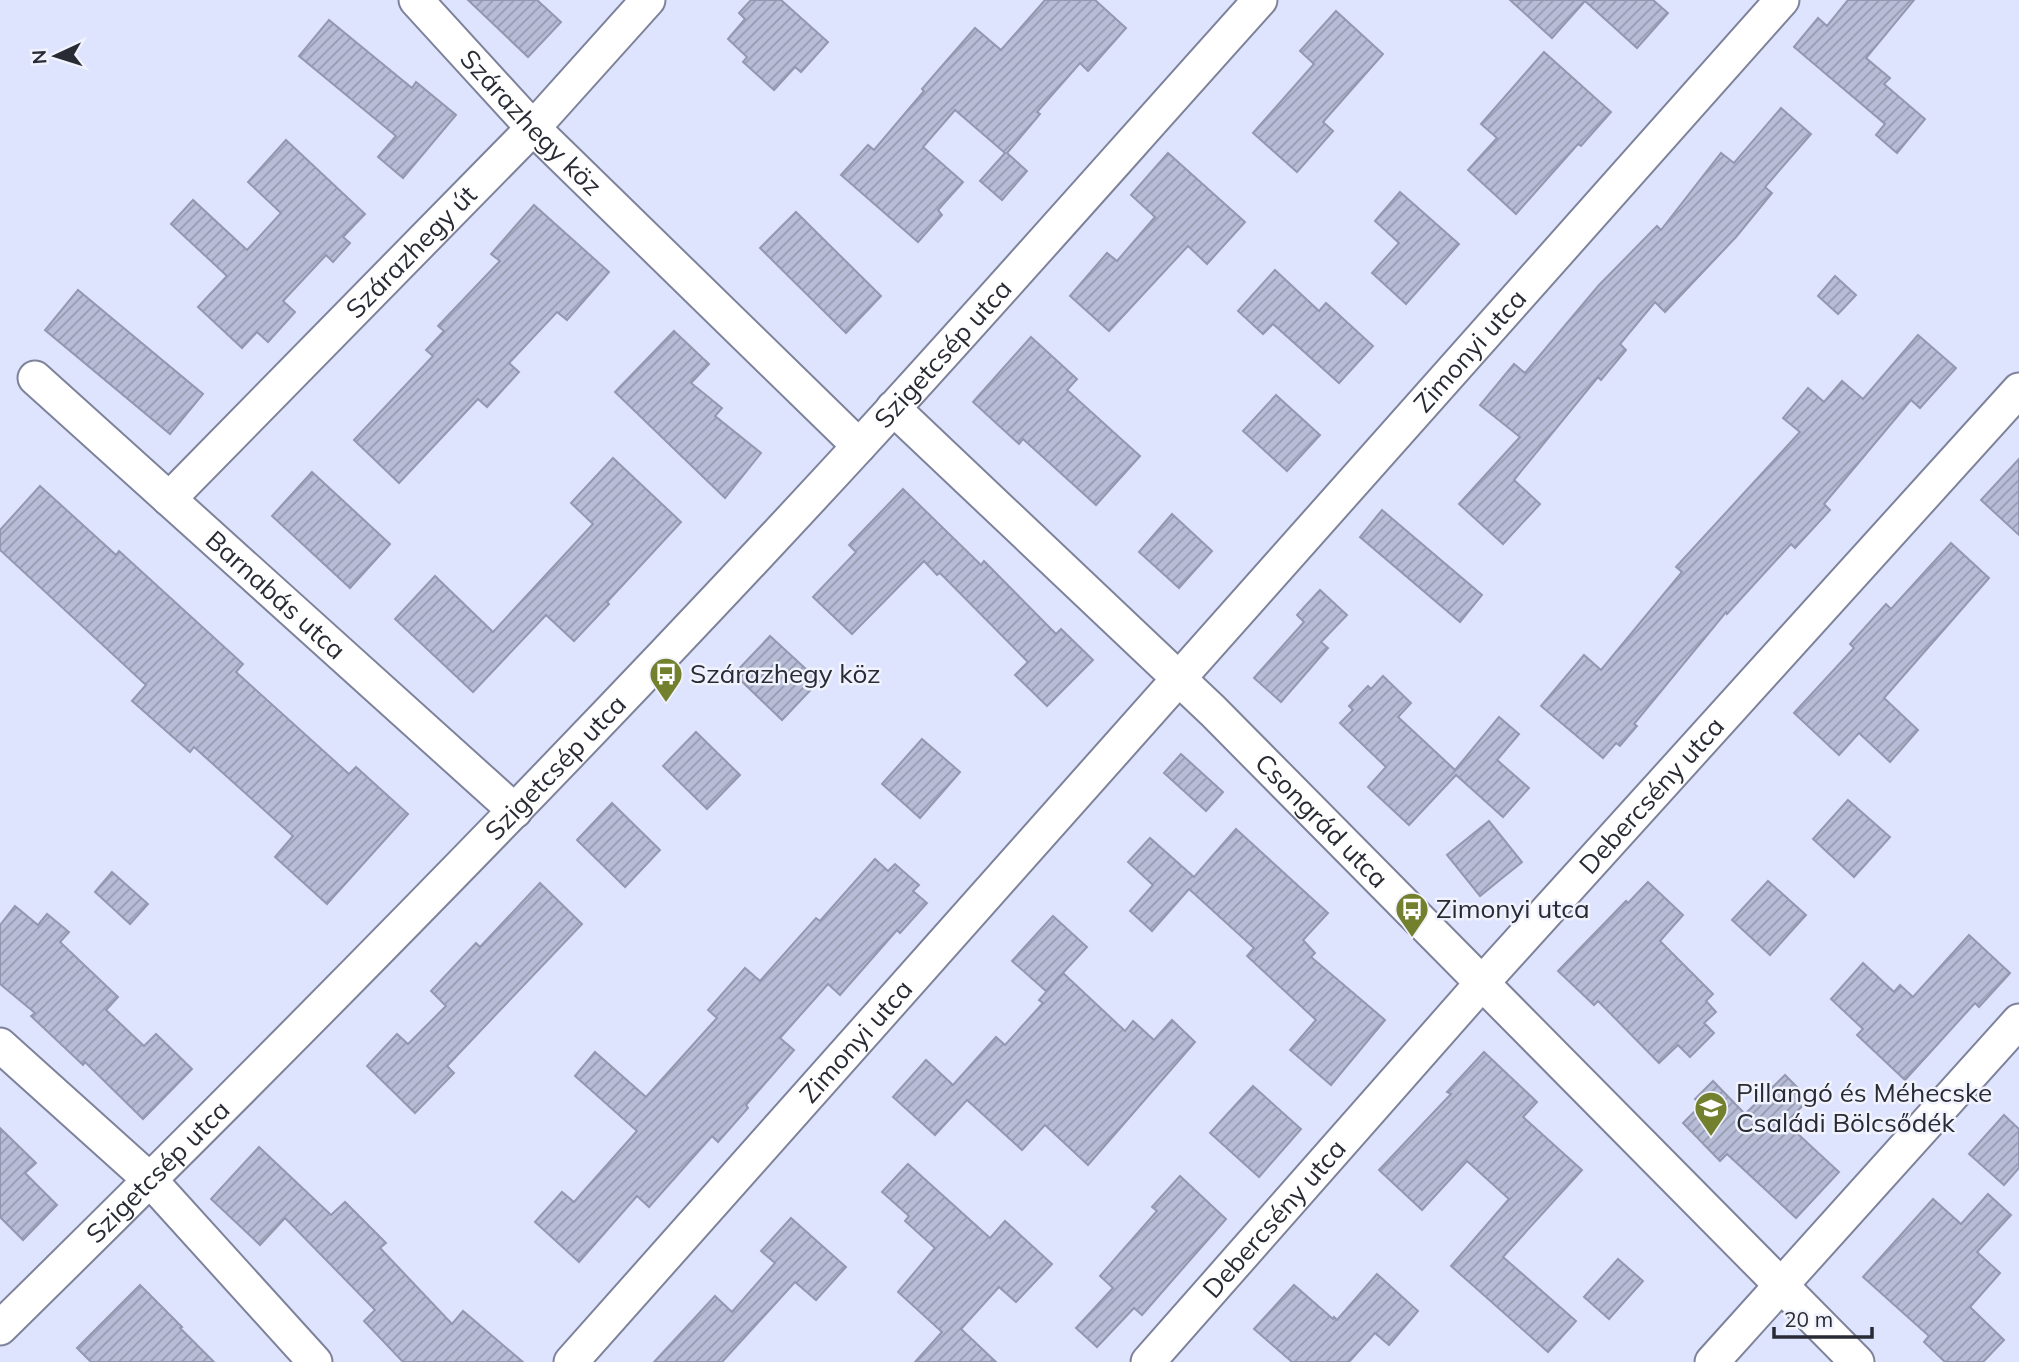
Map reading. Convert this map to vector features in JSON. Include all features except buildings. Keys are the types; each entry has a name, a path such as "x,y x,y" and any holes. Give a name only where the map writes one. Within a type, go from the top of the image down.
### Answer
{"street":[{"name":"Szárazhegy köz","path":"416,0 533,128 859,446"},
{"name":"Szárazhegy út","path":"169,499 533,128 648,0"},
{"name":"Szigetcsép utca","path":"0,1328 515,811 859,446 1260,0"},
{"name":"Zimonyi utca","path":"571,1362 1782,0"},
{"name":"Barnabás utca","path":"34,378 515,811"},
{"name":"Debercsény utca","path":"1148,1362 1482,983 2019,390"},
{"name":"Csongrád utca","path":"893,408 1213,712 1857,1362"},
{"path":"1712,1362 2019,1021"},
{"path":"0,1045 150,1180 315,1362"}],"place":[{"name":"Szárazhegy köz","path":"666,704"},
{"name":"Zimonyi utca","path":"1412,939"},
{"name":"Pillangó és Méhecske Családi Bölcsődék","path":"1711,1138"}]}
